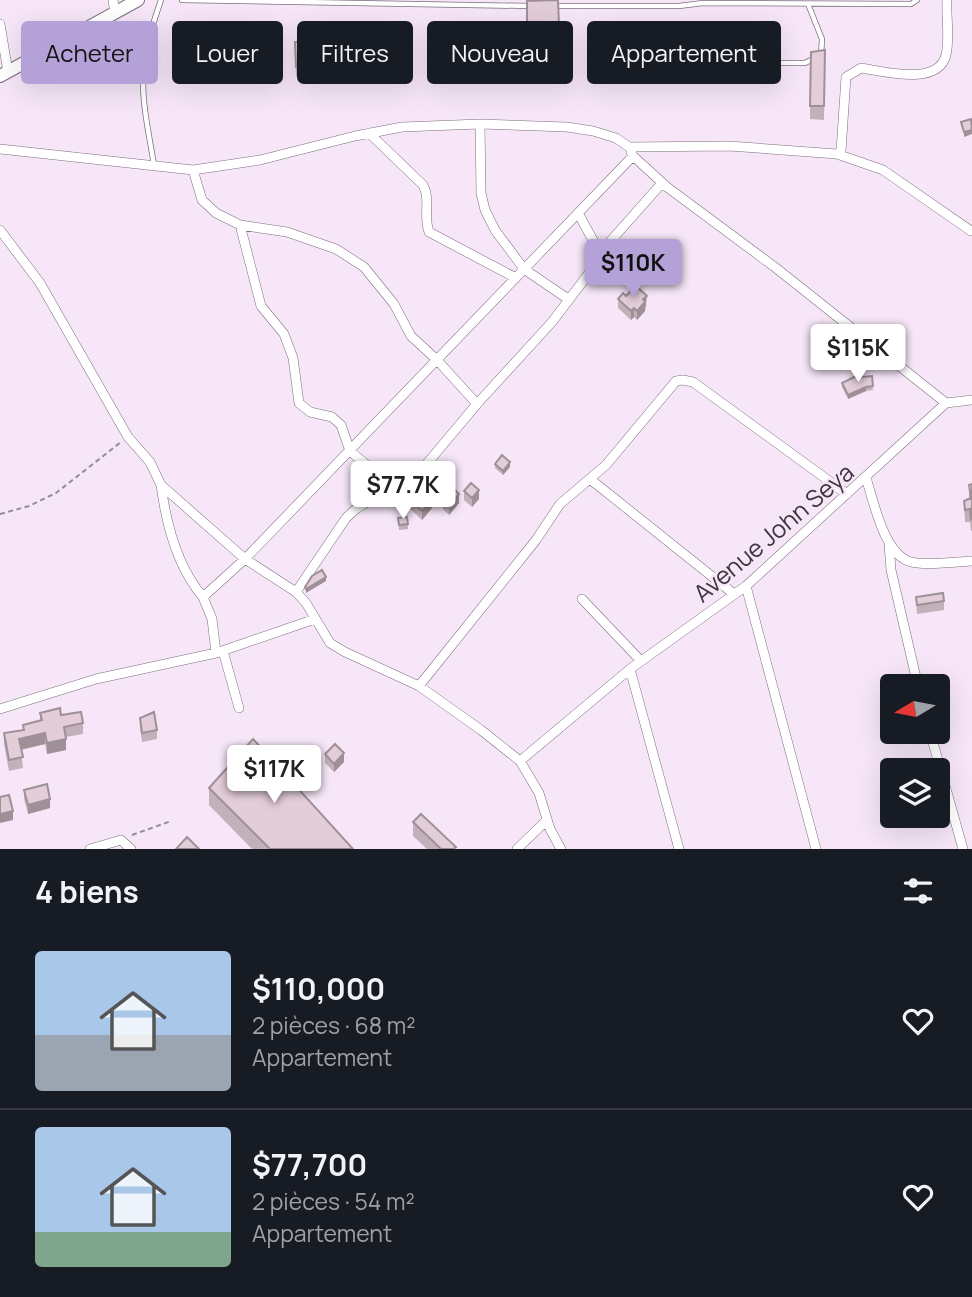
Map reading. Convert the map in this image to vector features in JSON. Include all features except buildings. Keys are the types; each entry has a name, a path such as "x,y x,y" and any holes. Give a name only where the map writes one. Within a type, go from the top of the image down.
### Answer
{"street":[{"path":"0,24 4,74 114,6 138,0"},
{"path":"837,154 841,151 846,77 861,68 910,76 934,70 946,55 947,0"},
{"path":"0,149 193,170 260,160 402,127 481,124 567,127 593,131 616,138 662,183 776,268 946,403 972,400"},
{"path":"481,124 481,193 485,210 495,230 524,269 568,299"},
{"path":"369,133 427,192 426,225 429,232 516,278"},
{"path":"203,597 246,559 579,213 631,152 729,146 837,154 883,170 971,231"},
{"path":"193,170 202,200 216,213 240,225 287,232 311,240 335,249 365,267 394,304 411,336 477,404"},
{"path":"296,592 346,518 357,508 393,487 405,487 419,473 552,322 596,264 600,253 662,183"},
{"path":"579,213 600,253"},
{"path":"240,225 261,306 284,334 293,358 299,403 310,412 332,417 341,425 350,451 393,487"},
{"path":"0,230 40,283 128,437 150,461 161,485 172,534 193,586 203,597 212,619 239,708"},
{"path":"419,686 536,540 560,504 606,465 676,381 693,382 848,494"},
{"name":"Avenue John Seya","path":"520,761 630,669 746,586 946,403"},
{"path":"866,478 889,544 891,570 915,674"},
{"path":"590,479 734,594"},
{"path":"161,485 246,559 296,592 306,603 330,643 419,686 520,761 539,793 556,844 561,849"},
{"path":"889,544 900,556 912,563 972,561"},
{"path":"746,586 816,849"},
{"path":"582,599 641,661"},
{"path":"0,709 96,679 220,652 315,619"},
{"path":"630,669 679,849"},
{"path":"933,744 963,849"},
{"path":"517,849 547,820"},
{"path":"90,849 121,840 131,849"}],"lane":[{"path":"154,166 146,117 144,66 161,0"},
{"path":"182,0 534,6"},
{"path":"547,6 911,4 917,0"},
{"path":"781,63 805,63 821,55 822,39 808,4"}],"path":[{"path":"0,514 29,506 56,493 128,437"},
{"path":"121,840 171,821"}]}
